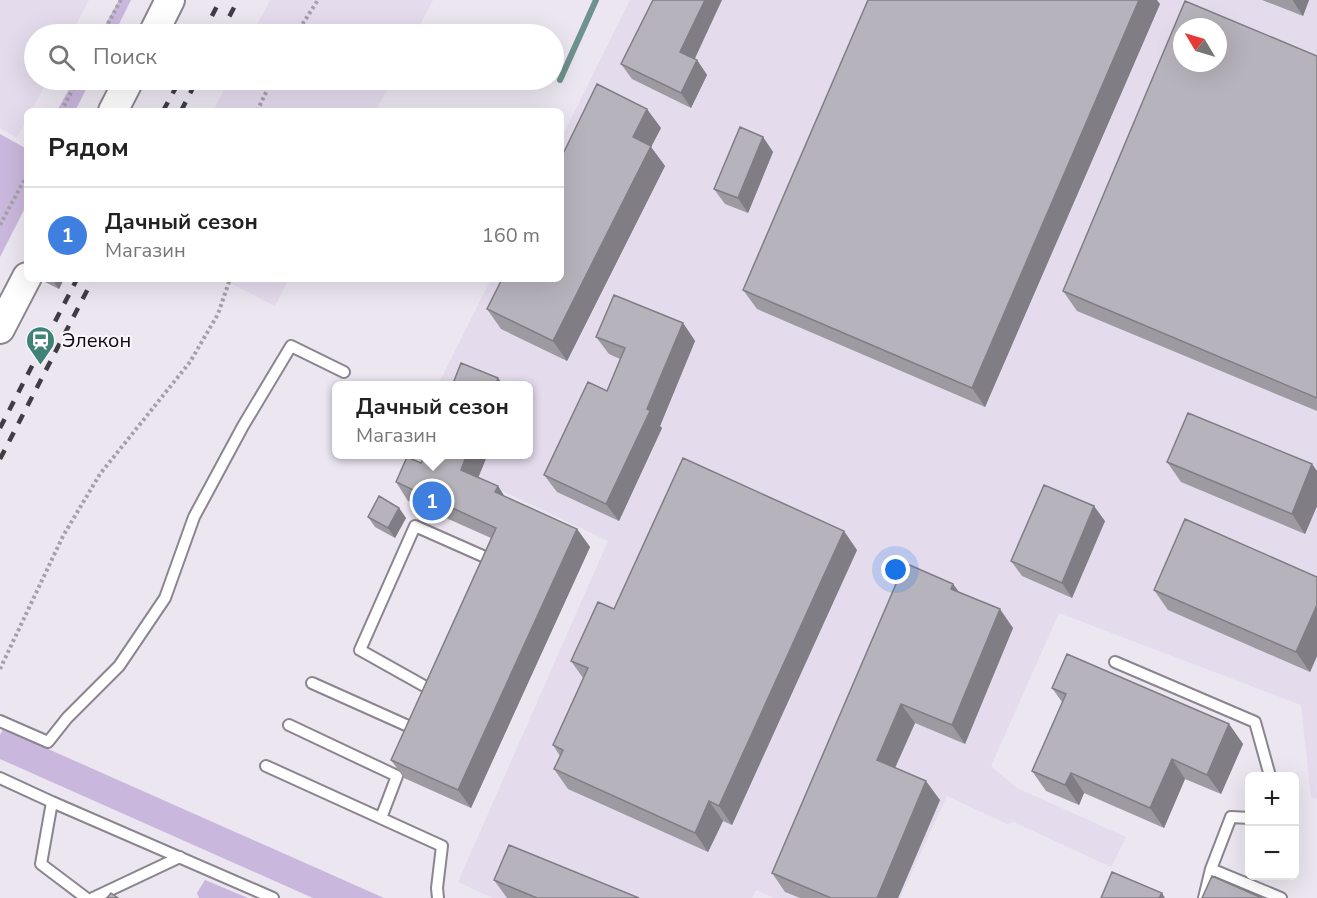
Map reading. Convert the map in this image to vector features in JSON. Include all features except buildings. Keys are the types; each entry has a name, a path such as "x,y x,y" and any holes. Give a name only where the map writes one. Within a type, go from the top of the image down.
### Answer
{"main road":[{"path":"158,24 170,0"},
{"path":"115,108 124,90"},
{"path":"0,329 24,282"}],"lane":[{"path":"0,720 48,742 67,718 119,666 165,598 194,517 243,426 291,346 344,372"},
{"path":"435,692 360,650 415,526 495,561 490,571"},
{"path":"1115,662 1255,722 1269,772"},
{"path":"312,683 417,730"},
{"path":"289,725 399,771 381,818"},
{"path":"266,766 442,846 438,898"},
{"path":"0,778 273,898"},
{"path":"52,802 40,864 86,898"},
{"path":"1203,898 1211,869 1231,817 1245,818"},
{"path":"93,898 180,857"},
{"path":"1211,869 1281,898"}],"path":[{"path":"108,24 121,0"},
{"path":"302,24 318,0"},
{"path":"63,108 73,90"},
{"path":"258,108 267,90"},
{"path":"0,225 24,181"},
{"path":"0,669 63,536 100,474 190,362 218,315 229,282"}],"shaded area":[{"path":"0,0 89,0 76,24 24,24 24,90 43,90 33,108 24,108 24,125 17,138 0,128"},
{"path":"119,0 131,0 119,24 106,24"},
{"path":"270,0 433,0 420,24 257,24"},
{"path":"630,0 1317,0 1317,799 1311,797 1301,705 1059,613 991,766 1017,788 1126,837 1111,867 1014,822 1007,824 947,796 900,898 774,898 756,890 752,898 493,898 458,882 608,541 435,459 533,459 533,381 440,381 490,282 564,282 564,133"},
{"path":"69,90 86,90 77,108 59,108"},
{"path":"224,90 387,90 378,108 215,108"},
{"path":"0,134 24,147 24,210 0,257"},
{"path":"228,282 287,282 275,306"},
{"path":"3,729 384,898 313,898 0,759 0,735"},
{"path":"205,880 248,898 199,898 197,893"}],"waterway":[{"path":"564,71 596,0"}],"railway":[{"path":"208,24 220,0"},
{"path":"225,24 238,0"},
{"path":"165,108 175,90"},
{"path":"183,108 192,90"},
{"path":"0,428 75,282"},
{"path":"0,459 91,282"}],"place":[{"name":"Элекон","path":"41,366"},
{"name":"Дачный сезон","path":"432,501"}]}
